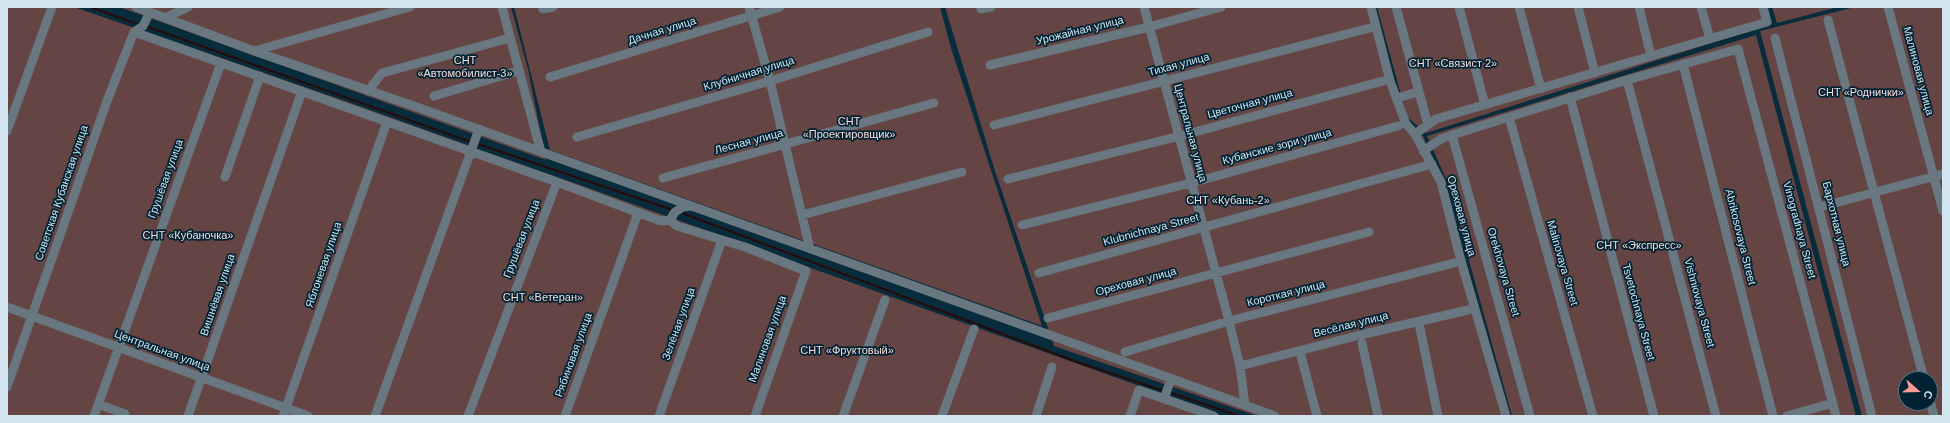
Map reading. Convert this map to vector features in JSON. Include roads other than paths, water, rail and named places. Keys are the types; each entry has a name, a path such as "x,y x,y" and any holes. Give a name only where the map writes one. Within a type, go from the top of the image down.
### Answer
{"street":[{"path":"7,131 52,7"},
{"path":"136,7 254,51 479,129 1275,416"},
{"path":"165,18 188,7"},
{"path":"254,51 410,7"},
{"path":"502,7 541,152"},
{"path":"543,10 553,7"},
{"name":"Дачная улица","path":"550,77 751,11 780,7"},
{"name":"Центральная улица","path":"1144,7 1163,81 1180,136 1215,274 1229,321 1240,366 1245,406"},
{"name":"Урожайная улица","path":"990,65 1149,27 1222,7"},
{"name":"Ореховая улица","path":"1371,7 1406,124 1414,134 1441,182 1461,261 1506,416"},
{"path":"1396,7 1428,125"},
{"path":"1459,7 1485,105"},
{"path":"1519,7 1541,89"},
{"path":"1578,7 1595,73"},
{"path":"1638,7 1651,56"},
{"path":"1701,7 1710,39"},
{"path":"1414,134 1436,120 1767,22 1763,7"},
{"name":"Малиновая улица","path":"1888,7 1943,212"},
{"path":"751,11 770,81 784,145 810,249"},
{"name":"Советская Кубанская улица","path":"7,387 107,102 134,32 143,26 150,12"},
{"path":"1828,20 1922,371"},
{"name":"Тихая улица","path":"994,125 1370,28"},
{"path":"134,32 471,153 557,182 663,222 670,220 674,212 683,207 692,206"},
{"name":"Клубничная улица","path":"577,137 770,81 928,32"},
{"path":"368,91 382,73 510,38"},
{"name":"Бархотная улица","path":"1774,38 1820,207 1872,416"},
{"name":"Vinogradnaya Street","path":"1683,64 1738,49 1836,416"},
{"name":"Грушёвая улица","path":"94,416 221,62"},
{"path":"1423,151 1441,138 1570,97 1683,64"},
{"name":"Abrikosovaya Street","path":"1683,64 1773,416"},
{"path":"434,96 518,71"},
{"path":"226,177 260,76"},
{"name":"Vishniovaya Street","path":"1627,80 1716,416"},
{"name":"Цветочная улица","path":"1008,179 1180,136 1383,81"},
{"name":"Вишнёвая улица","path":"188,416 302,92"},
{"path":"1397,98 1418,92"},
{"name":"Tsvetochnaya Street","path":"1570,97 1654,416"},
{"name":"Лесная улица","path":"663,178 934,103"},
{"name":"Malinovaya Street","path":"1509,117 1593,416"},
{"name":"Яблоневая улица","path":"284,412 387,122"},
{"name":"Кубанские зори улица","path":"1022,225 1191,183 1398,126"},
{"path":"375,416 479,129"},
{"name":"Orekhovaya Street","path":"1452,135 1530,416"},
{"name":"Klubnichnaya Street","path":"1039,273 1432,164"},
{"path":"802,215 962,172"},
{"path":"1820,207 1943,174"},
{"name":"Грушёвая улица","path":"468,416 557,182"},
{"name":"Рябиновая улица","path":"565,416 638,213"},
{"path":"670,220 677,226 745,247 806,271 754,416"},
{"name":"Ореховая улица","path":"1048,318 1369,232"},
{"name":"Зелёная улица","path":"659,416 722,240"},
{"name":"Короткая улица","path":"1125,352 1229,321 1454,263"},
{"path":"843,416 885,300"},
{"name":"Центральная улица","path":"7,307 202,378 284,412 308,416"},
{"name":"Весёлая улица","path":"1240,366 1360,335 1468,310"},
{"path":"1420,328 1438,416"},
{"path":"942,416 974,329"},
{"path":"1362,343 1378,416"},
{"path":"1301,356 1316,416"},
{"path":"1036,416 1052,367"},
{"path":"1166,394 1171,379"},
{"path":"1130,416 1139,390 1166,394 1214,416"},
{"path":"1787,416 1833,403"},
{"path":"98,404 125,414"}],"waterway":[{"path":"90,7 137,24"},
{"path":"148,27 471,142"},
{"path":"478,144 670,209"},
{"path":"682,213 1077,362 1164,391"},
{"path":"1168,392 1239,416"}],"park label":[{"name":"СНТ «Связист 2»","path":"1453,64"},
{"name":"СНТ «Автомобилист-3»","path":"465,67"},
{"name":"СНТ «Роднички»","path":"1861,93"},
{"name":"СНТ «Проектировщик»","path":"849,128"},
{"name":"СНТ «Кубань-2»","path":"1228,201"},
{"name":"СНТ «Кубаночка»","path":"188,236"},
{"name":"СНТ «Экспресс»","path":"1639,246"},
{"name":"СНТ «Ветеран»","path":"543,298"},
{"name":"СНТ «Фруктовый»","path":"847,351"}]}
